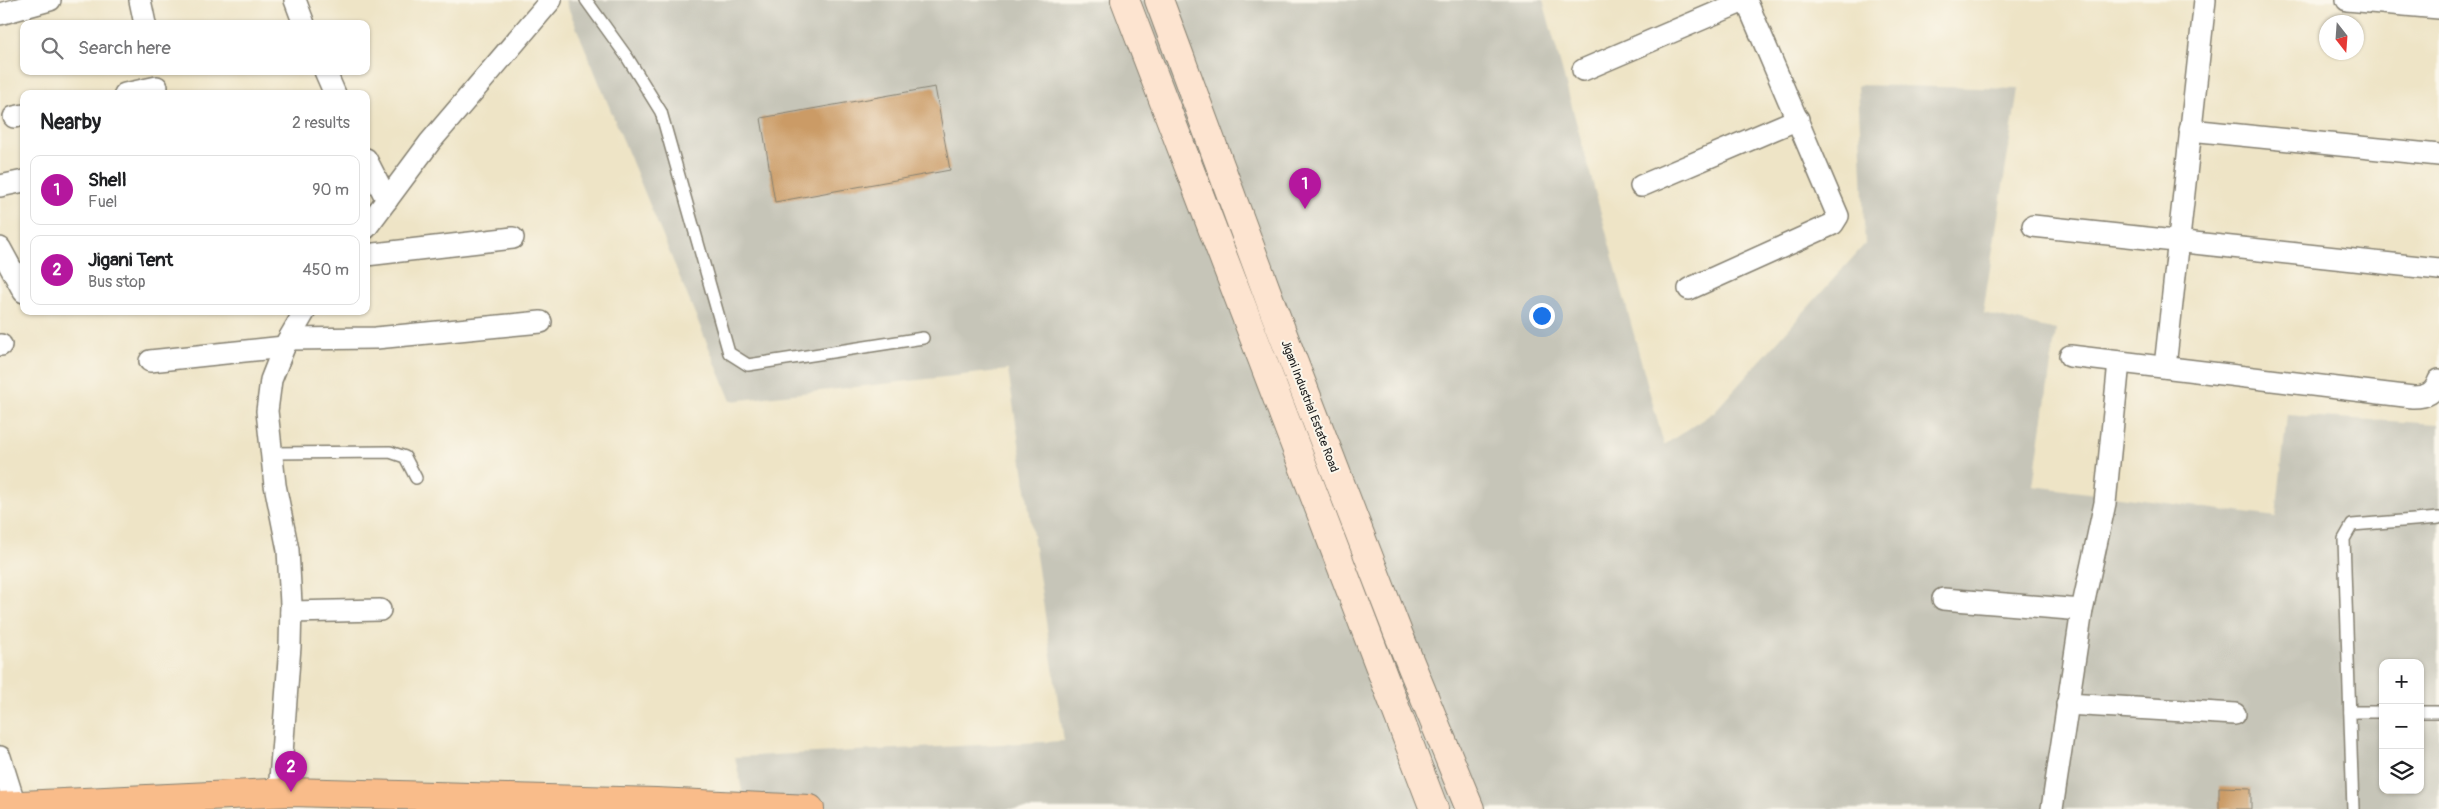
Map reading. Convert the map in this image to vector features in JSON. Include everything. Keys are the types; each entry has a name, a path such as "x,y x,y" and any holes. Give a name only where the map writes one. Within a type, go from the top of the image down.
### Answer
{"main road":[{"path":"1125,0 1434,809"},
{"name":"Jigani Industrial Estate Road","path":"1159,0 1303,388 1398,633 1470,809"},
{"path":"7,806 240,802 279,793 810,809"}],"street":[{"path":"0,14 50,0"},
{"path":"140,0 144,20"},
{"path":"295,0 302,20"},
{"path":"370,223 430,142 551,0"},
{"path":"1583,70 1746,0 1837,211 1837,220 1690,289"},
{"path":"2164,367 2205,0"},
{"path":"2347,0 2439,8"},
{"path":"327,75 333,90"},
{"path":"138,90 157,84"},
{"path":"1641,186 1798,119"},
{"path":"2190,130 2439,155"},
{"path":"370,167 387,200"},
{"path":"0,186 20,182"},
{"path":"2033,226 2439,269"},
{"path":"370,255 513,238"},
{"path":"0,248 20,285"},
{"path":"279,793 291,612 288,550 270,453 267,411 272,380 287,343 303,315"},
{"path":"150,362 287,343 376,338 541,322"},
{"path":"2070,356 2414,397 2423,397 2432,393 2439,380"},
{"path":"2052,809 2082,610 2104,503 2119,362"},
{"path":"1943,599 2082,610"},
{"path":"291,612 380,610"},
{"path":"2067,704 2235,714"},
{"path":"0,757 7,806"}],"lane":[{"path":"586,0 627,57 661,112 729,354 748,365 923,338"},
{"path":"270,453 390,452 405,457 416,478"},
{"path":"2352,809 2344,539 2352,525 2439,518"},
{"path":"2350,712 2379,712"},
{"path":"2424,712 2439,712"}],"shaded area":[{"path":"565,0 1543,0 1664,445 1714,412 1865,244 1858,85 2018,89 1983,313 2056,330 2033,486 2276,517 2287,415 2439,424 2439,809 746,809 735,757 1064,741 1008,370 731,401"}],"building":[{"path":"935,87 950,170 775,202 761,118"},
{"path":"2219,787 2251,788 2251,809 2219,809"}],"place":[{"name":"Shell","path":"1305,209"},
{"name":"Jigani Tent","path":"291,792"}]}
